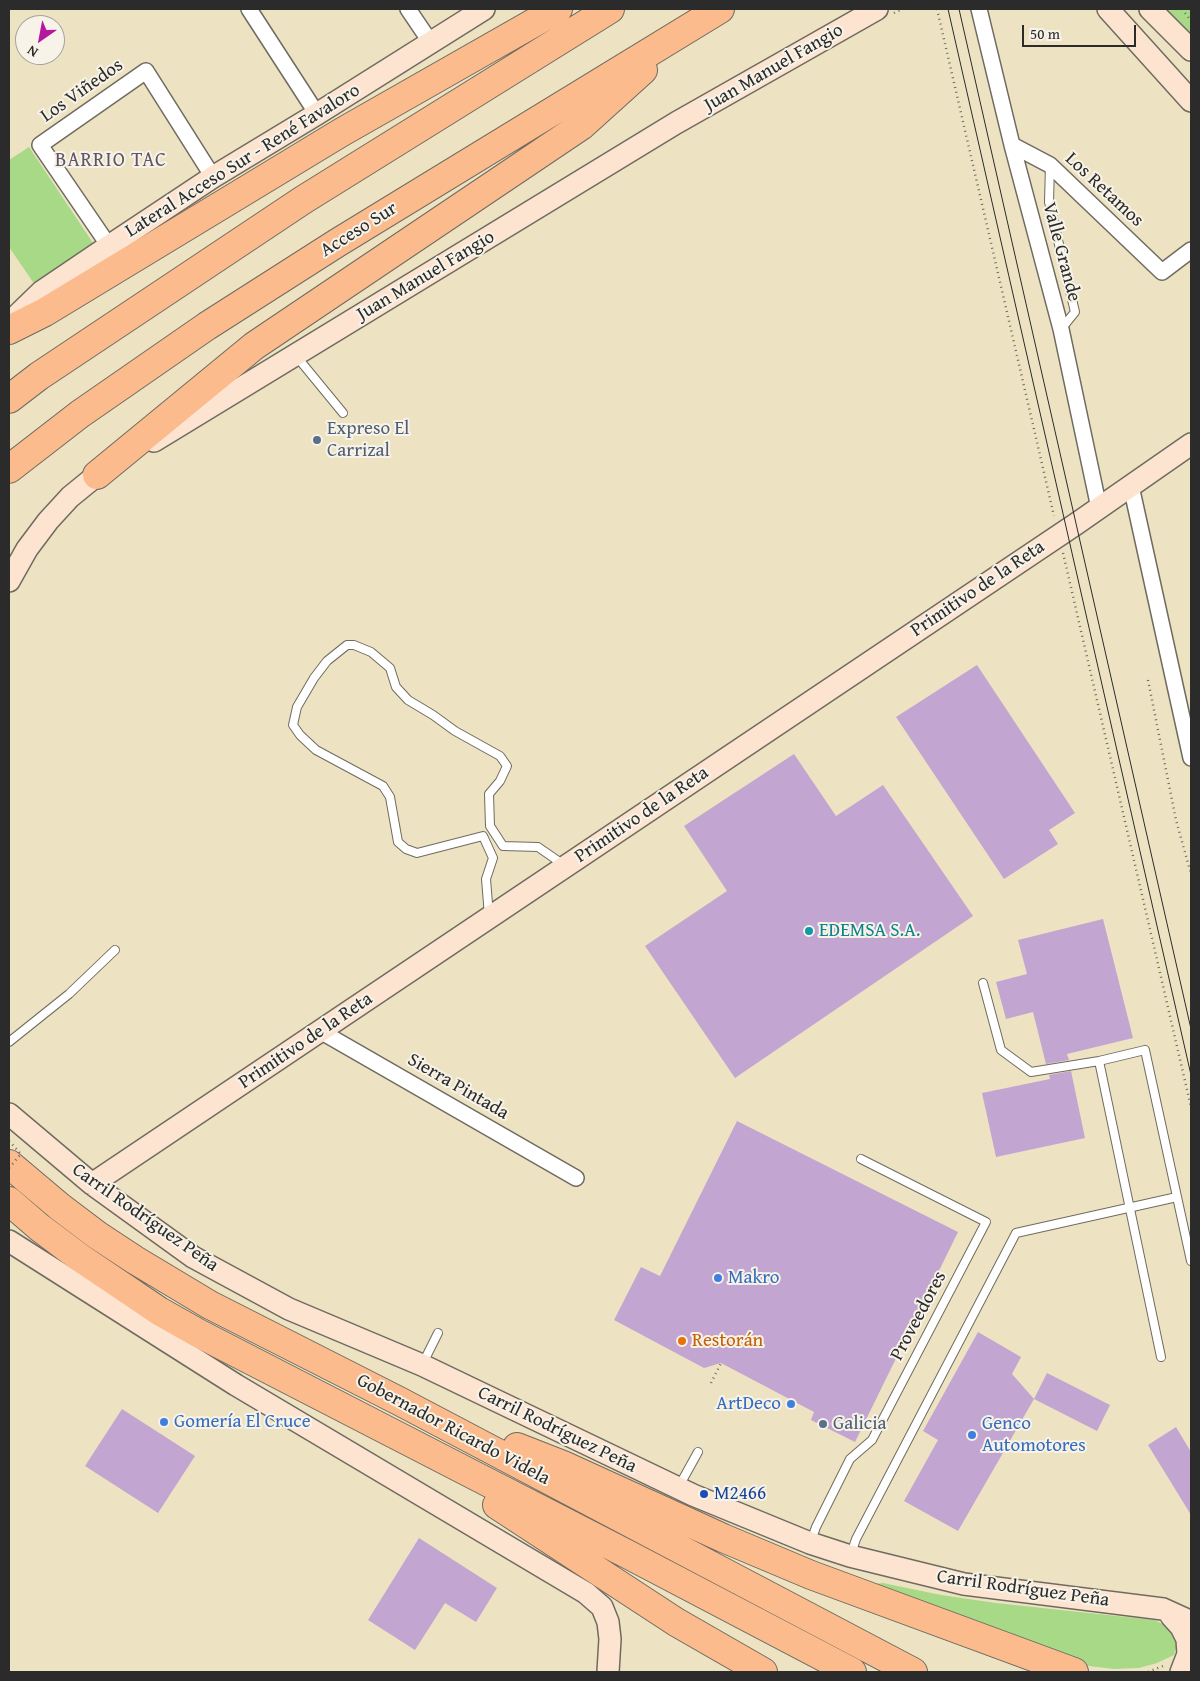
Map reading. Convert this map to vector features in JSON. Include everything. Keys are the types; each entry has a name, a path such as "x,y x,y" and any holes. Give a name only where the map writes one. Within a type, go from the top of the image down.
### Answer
{"highway":[{"path":"9,330 45,312 342,132 558,9"},
{"path":"9,399 39,376 303,200 610,9"},
{"name":"Acceso Sur","path":"9,469 80,414 208,326 346,238 720,9"},
{"path":"97,475 254,346 581,126 691,25"},
{"name":"Gobernador Ricardo Videla","path":"9,1164 60,1207 90,1229 210,1305 399,1401 913,1672"},
{"name":"Gobernador Ricardo Videla","path":"9,1201 39,1227 79,1257 159,1311 198,1333 852,1672"},
{"path":"399,1401 564,1465 723,1538 811,1575 1074,1672"},
{"path":"384,1429 676,1622 763,1672"}],"street":[{"path":"249,9 317,114"},
{"path":"408,9 431,43"},
{"name":"Lateral Acceso Sur - René Favaloro","path":"9,323 41,292 213,177 484,9"},
{"name":"Juan Manuel Fangio","path":"9,581 27,548 48,522 70,497 97,475 676,123 877,9"},
{"name":"Valle Grande","path":"979,9 1012,145 1061,329 1099,508"},
{"path":"1108,9 1191,101"},
{"path":"1150,9 1191,50"},
{"name":"Los Viñedos","path":"109,246 40,145 146,70 213,177"},
{"name":"Los Retamos","path":"1012,145 1050,166 1162,272 1191,250"},
{"name":"Primitivo de la Reta","path":"92,1184 1059,535 1191,444"},
{"path":"1131,486 1191,758"},
{"name":"Sierra Pintada","path":"320,1031 576,1178"},
{"name":"Carril Rodríguez Peña","path":"9,1114 92,1184 193,1257 289,1309 422,1365 678,1488 810,1543 850,1556 964,1584 1163,1609 1184,1618 1191,1624"},
{"path":"9,1241 236,1384 586,1593 602,1607 608,1622 610,1639 608,1672"},
{"path":"1163,1609 1176,1620 1187,1639 1188,1654 1181,1672"}],"lane":[{"path":"1050,166 1049,202 1075,312 1061,329"},
{"path":"296,355 343,414"},
{"path":"489,918 486,879 493,858 483,836 417,853 406,849 398,842 390,797 383,786 316,750 300,735 293,725 297,706 314,678 327,660 347,645 354,645 370,652 390,668 396,687 408,700 456,731 500,756 506,766 500,781 489,794 490,826 503,846 538,848 566,866"},
{"path":"9,1042 69,994 115,950"},
{"path":"983,983 1001,1050 1031,1072 1099,1061 1145,1050 1191,1261"},
{"path":"1099,1061 1161,1358"},
{"name":"Proveedores","path":"810,1543 850,1459 872,1440 986,1222 861,1159"},
{"path":"850,1556 856,1539 1016,1233 1177,1197"},
{"path":"422,1365 438,1333"},
{"path":"678,1488 698,1452"}],"path":[{"path":"937,9 1191,1107"},
{"path":"1182,9 1191,21"},
{"path":"1148,680 1176,820 1191,874"},
{"path":"9,1142 21,1154 9,1168"},
{"path":"711,1382 721,1363"}],"green space":[{"path":"1150,9 1191,9 1191,50"},
{"path":"29,147 95,246 35,285 9,247 9,160"},
{"path":"883,1583 941,1595 996,1603 1154,1620 1169,1627 1178,1642 1174,1655 1157,1663 1139,1668 1114,1669 1080,1665 864,1585"}],"building":[{"path":"977,665 1075,813 1049,830 1058,844 1004,879 896,717"},
{"name":"EDEMSA S.A.","path":"794,754 836,816 883,785 973,916 735,1078 645,946 727,891 684,826"},
{"path":"1103,919 1133,1038 1067,1054 1069,1060 1046,1064 1033,1012 1006,1019 996,982 1027,974 1018,940"},
{"path":"1071,1071 1085,1138 996,1157 982,1093 1050,1079 1049,1075"},
{"path":"737,1121 958,1232 855,1442 811,1420 814,1412 721,1363 704,1368 614,1320 641,1267 660,1276"},
{"name":"Genco Automotores","path":"978,1332 1021,1357 1012,1374 1034,1399 958,1531 904,1501 938,1440 923,1431"},
{"path":"1047,1373 1110,1405 1097,1431 1034,1399"},
{"path":"122,1409 195,1456 158,1513 85,1466"},
{"path":"1176,1427 1191,1452 1191,1515 1148,1445"},
{"path":"419,1538 497,1588 476,1622 445,1603 415,1650 368,1620"}],"tram line":[{"path":"948,9 1191,1075"},
{"path":"959,9 1191,1029"}],"place":[{"name":"Expreso El Carrizal","path":"317,440"},
{"name":"EDEMSA S.A.","path":"809,931"},
{"name":"Makro","path":"718,1278"},
{"name":"Restorán","path":"682,1341"},
{"name":"ArtDeco","path":"791,1404"},
{"name":"Gomería El Cruce","path":"164,1422"},
{"name":"Galicia","path":"823,1424"},
{"name":"Genco Automotores","path":"972,1435"},
{"name":"M2466","path":"704,1494"}],"district":[{"name":"BARRIO TAC","path":"111,161"}]}
